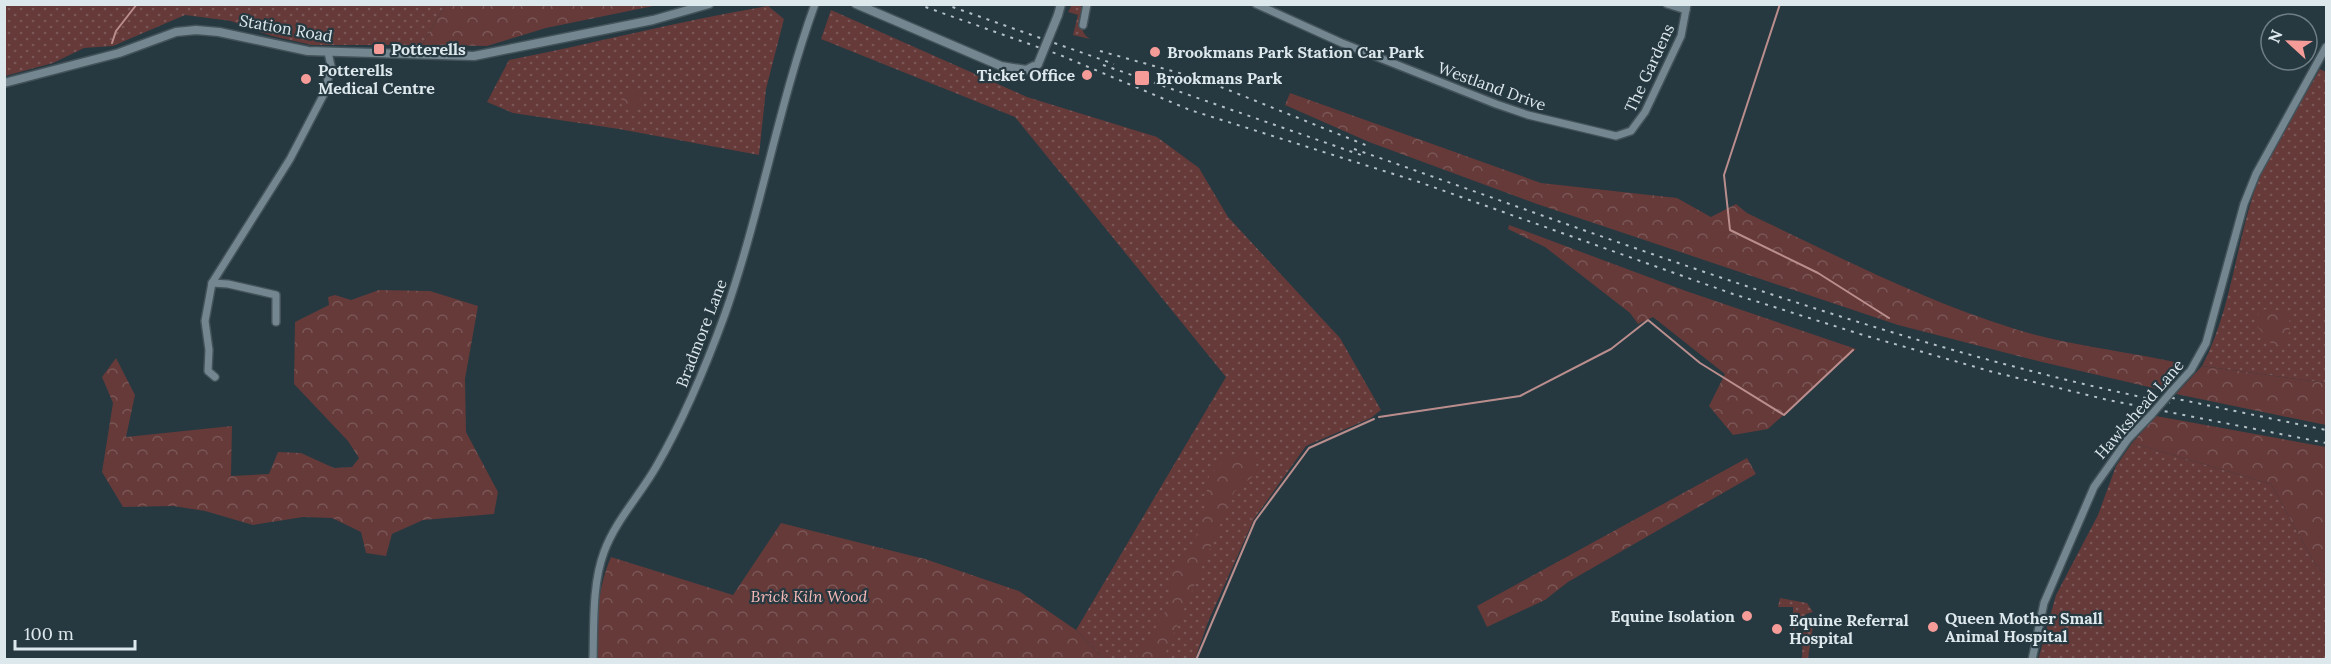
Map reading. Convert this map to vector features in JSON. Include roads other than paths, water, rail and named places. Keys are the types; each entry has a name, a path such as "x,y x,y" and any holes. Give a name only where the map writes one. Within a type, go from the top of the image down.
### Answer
{"street":[{"name":"Station Road","path":"4,83 119,53 176,32 196,30 328,52 474,56 564,40 709,4"},
{"name":"Bradmore Lane","path":"593,660 594,617 604,552 614,531 669,444 725,315 763,191 786,90 815,4"},
{"path":"856,4 1001,66 1026,70 1038,64 1062,4"},
{"path":"1083,25 1087,4"},
{"name":"Westland Drive","path":"1256,4 1341,43 1494,103 1528,115 1581,128 1624,135"},
{"path":"1667,4 1686,7"},
{"name":"The Gardens","path":"1624,135 1637,125 1645,112 1681,36 1686,7"},
{"name":"Hawkshead Lane","path":"2032,660 2044,603 2094,487 2128,439 2191,370 2206,343 2253,181 2326,47"},
{"path":"215,377 208,371 209,350 205,321 212,283 290,159 325,92 331,66 328,52"},
{"path":"212,283 228,284 276,295 276,322"}],"waterway":[{"path":"112,43 116,31 137,4"},
{"path":"1780,4 1724,175 1730,230 1818,273 1889,318"},
{"path":"1379,417 1520,396 1611,349 1648,320 1700,363 1784,415 1853,350"},
{"path":"1196,660 1255,521 1309,448 1374,419"}],"railway":[{"path":"917,4 1060,55 1190,110 1419,182 1733,294 1863,335 1993,372 2108,400 2326,443"},
{"path":"944,4 1114,64"},
{"path":"1100,51 1201,79 1368,146"},
{"path":"1103,65 1361,155"},
{"path":"1354,149 1657,256 1860,322 2065,380 2170,403"},
{"path":"2163,396 2326,430"}],"place":[{"name":"Potterells","path":"379,49"},
{"name":"Brookmans Park Station Car Park","path":"1155,52"},
{"name":"Ticket Office","path":"1087,75"},
{"name":"Brookmans Park","path":"1142,78"},
{"name":"Potterells Medical Centre","path":"306,79"},
{"name":"Equine Isolation","path":"1747,616"},
{"name":"Queen Mother Small Animal Hospital","path":"1933,627"},
{"name":"Equine Referral Hospital","path":"1777,629"}],"park label":[{"name":"Brick Kiln Wood","path":"809,596"}]}
